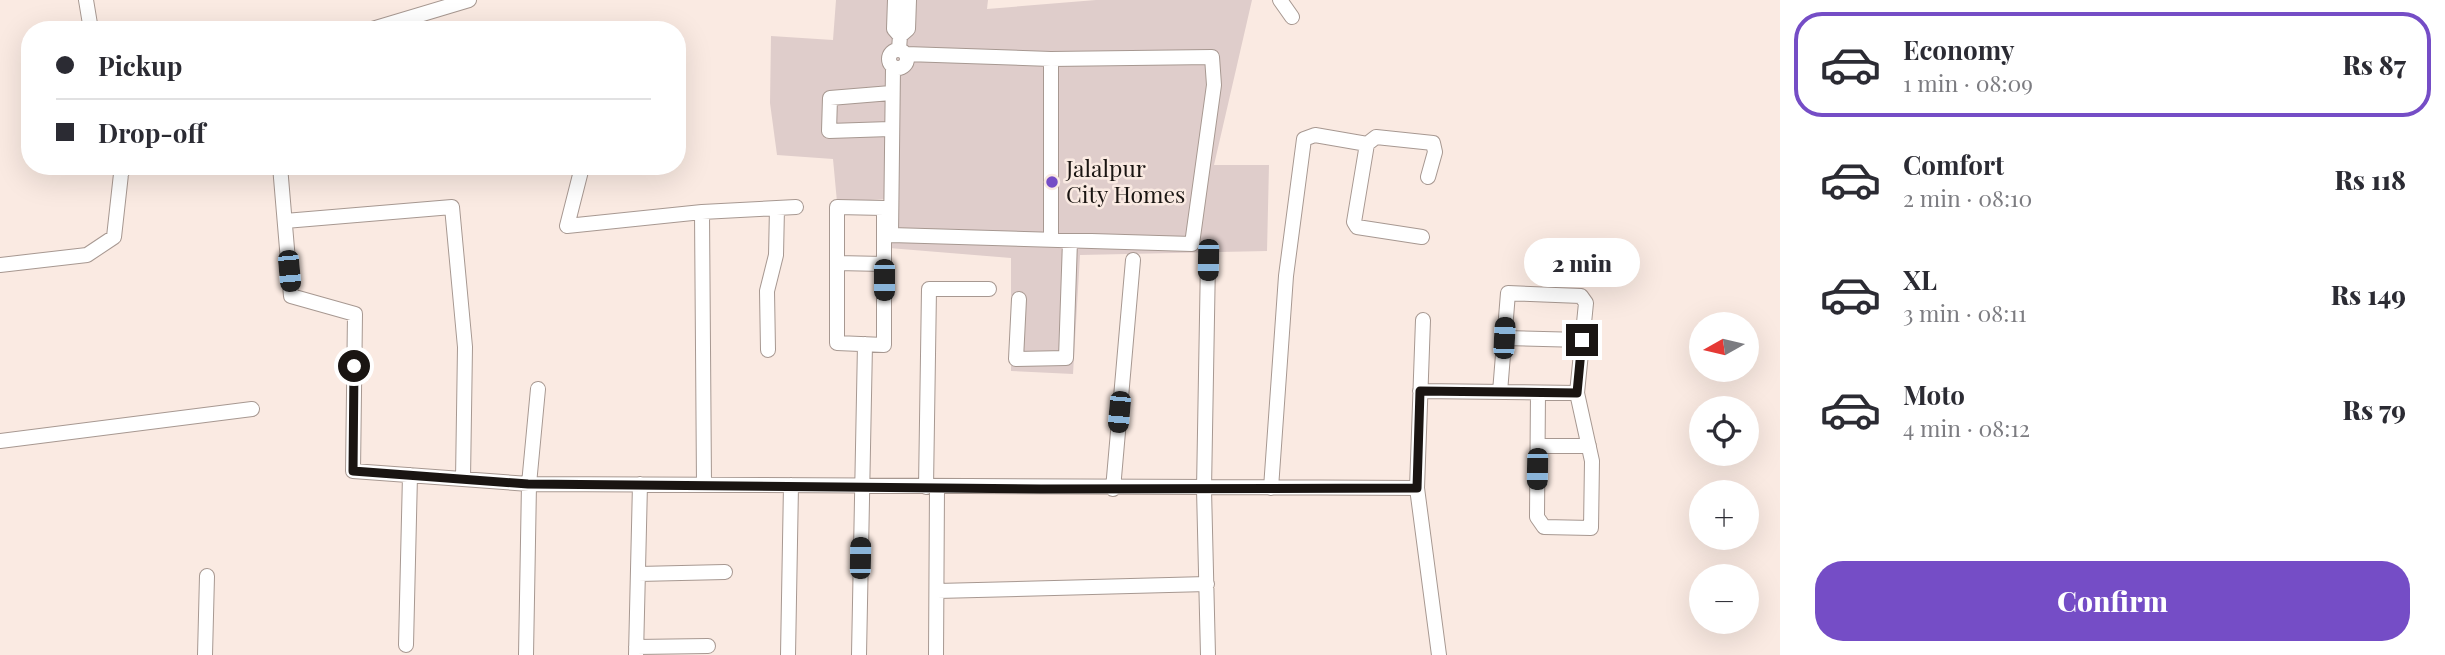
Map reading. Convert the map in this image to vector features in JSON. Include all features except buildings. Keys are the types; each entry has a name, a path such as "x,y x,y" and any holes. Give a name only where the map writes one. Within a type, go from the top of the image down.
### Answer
{"street":[{"path":"86,0 90,21"},
{"path":"399,21 469,0"},
{"path":"895,0 894,29 902,46 905,66 893,67 890,129 891,235 1192,244 1214,85 1212,57 1051,59 902,46"},
{"path":"902,46 908,29 909,0"},
{"path":"1280,0 1292,17"},
{"path":"1051,59 1051,240"},
{"path":"890,129 829,131 831,98 891,93"},
{"path":"1271,488 1286,276 1301,149 1304,139 1315,135 1367,144"},
{"path":"1422,237 1357,227 1353,222 1367,144 1376,136 1433,143 1435,152 1428,177"},
{"path":"0,265 87,255 114,237 121,175"},
{"path":"281,175 291,296 355,314 353,471 528,484 1113,489 1417,488"},
{"path":"580,175 567,226 702,212 796,208"},
{"path":"285,220 452,207 465,347 463,479"},
{"path":"837,207 884,208 884,345 837,343 837,263 837,207"},
{"path":"768,350 767,291 775,255 778,208"},
{"path":"702,212 704,484"},
{"path":"1019,299 1016,359 1066,358 1070,241"},
{"path":"1113,489 1133,260"},
{"path":"1208,260 1204,489 1208,655"},
{"path":"837,263 884,264"},
{"path":"936,655 937,591 932,487 929,289 989,289"},
{"path":"1500,392 1506,297 1513,291 1581,296 1586,303 1577,393 1592,461 1593,524 1587,529 1544,527 1537,517 1538,393"},
{"path":"1423,320 1417,488 1439,655"},
{"path":"1504,338 1582,340"},
{"path":"859,655 865,344"},
{"path":"526,655 528,484 538,389"},
{"path":"1420,391 1577,393"},
{"path":"0,441 252,409"},
{"path":"1538,446 1589,446"},
{"path":"406,645 410,475"},
{"path":"640,484 636,651 708,646"},
{"path":"788,655 791,485"},
{"path":"638,574 725,572"},
{"path":"205,655 207,576"},
{"path":"937,591 1207,584"}],"place":[{"name":"Jalalpur City Homes","path":"1052,182"}],"route":[{"path":"354,366 353,471 528,484 778,484 1041,489 1417,488 1420,391 1577,393 1582,340"}]}
